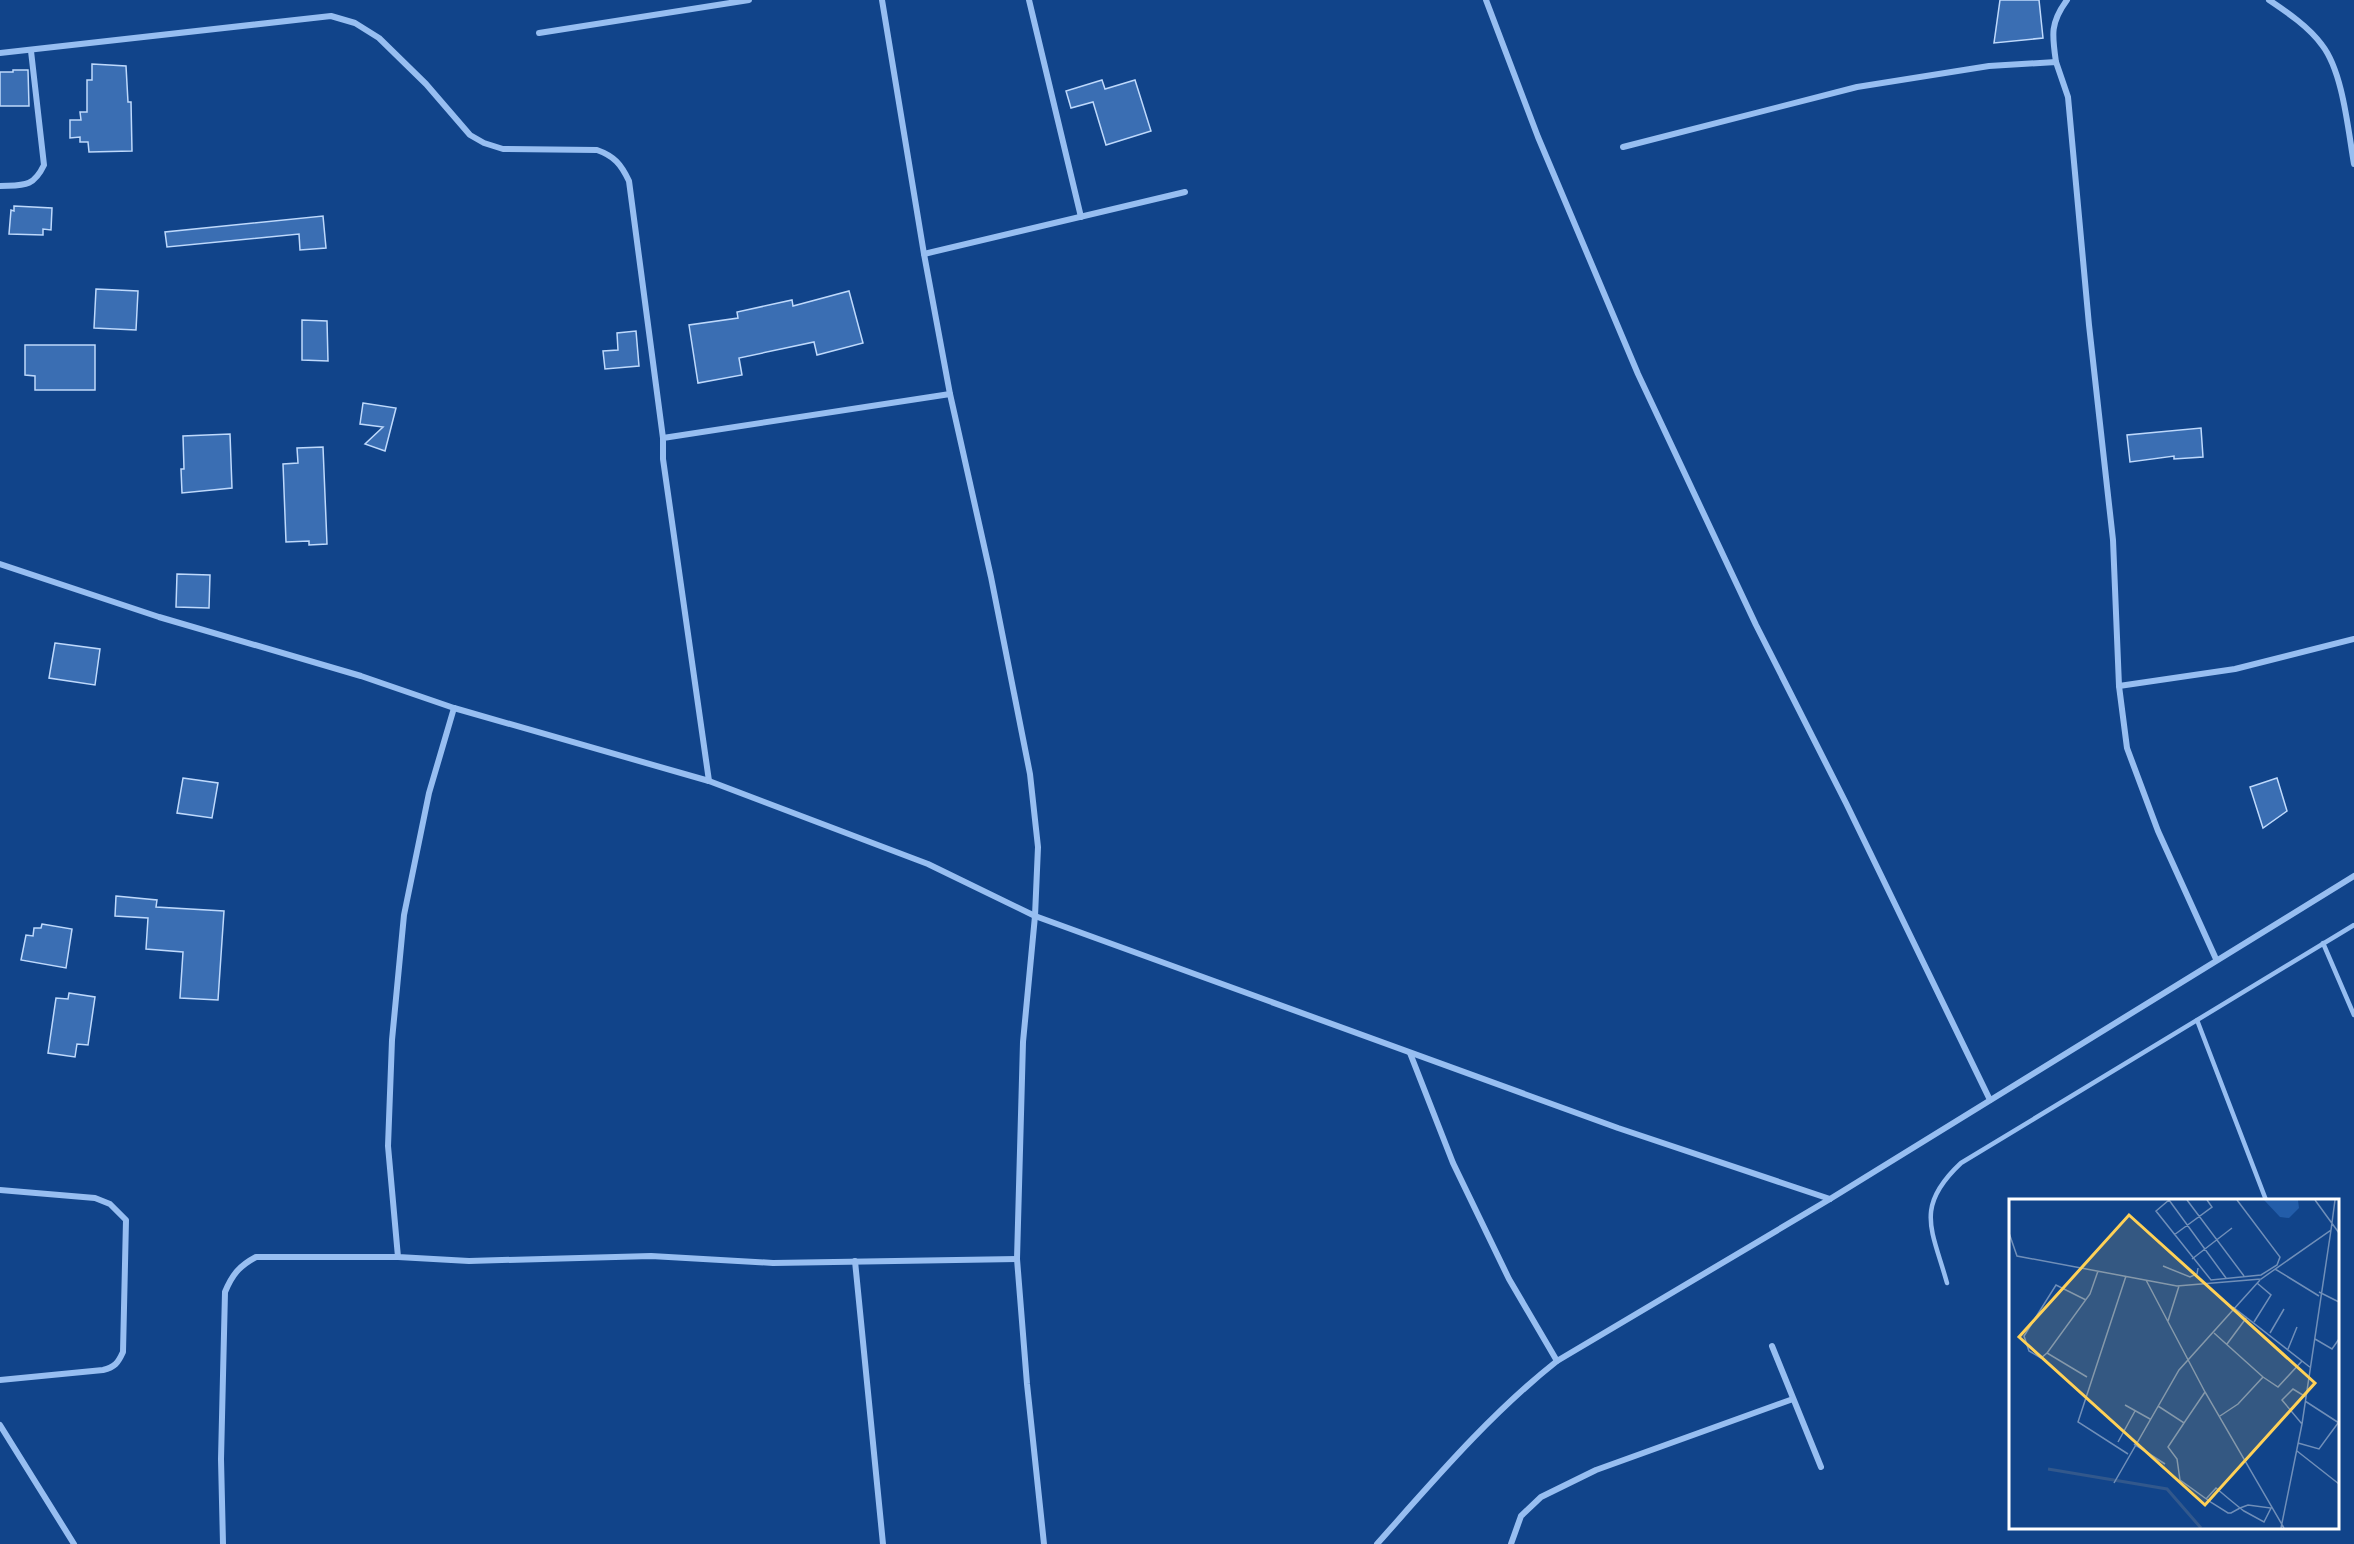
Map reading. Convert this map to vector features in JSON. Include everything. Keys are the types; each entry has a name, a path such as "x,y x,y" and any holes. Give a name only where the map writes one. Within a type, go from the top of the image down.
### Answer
{"street":[{"path":"538,33 749,0"},
{"path":"882,0 924,254 950,394 991,577 1030,774 1038,847 1035,916 1023,1042 1017,1258 1027,1384 1044,1544"},
{"path":"1029,0 1082,217"},
{"path":"1486,0 1538,137 1638,374 1756,625 1846,803 1990,1100"},
{"path":"2067,0 2058,12 2052,33 2056,62 2068,97 2089,325 2112,528 2119,686 2127,748 2158,831 2217,959"},
{"path":"2269,0 2322,44 2334,66 2345,108 2354,164"},
{"path":"0,53 331,16 355,22 379,38 426,84 470,135 484,143 503,149 597,150 611,155 621,165 629,181 663,438 663,459 709,782"},
{"path":"0,186 27,185 39,174 44,165 31,51"},
{"path":"1623,147 1857,87 1989,66 2056,62"},
{"path":"924,254 1185,192"},
{"path":"663,438 950,394"},
{"path":"0,564 159,617 361,676 454,708 709,782 928,864 1035,916 1618,1128 1830,1199"},
{"path":"2119,686 2235,669 2354,639"},
{"path":"398,1257 388,1146 392,1040 403,926 429,793 454,708"},
{"path":"1377,1544 1465,1446 1538,1376 1557,1361 1830,1199 2354,876"},
{"path":"1410,1053 1453,1162 1504,1269 1557,1361"},
{"path":"0,1190 95,1198 111,1204 126,1220 123,1352 119,1362 114,1367 103,1370 0,1380"},
{"path":"223,1544 221,1459 225,1292 239,1266 256,1257 398,1257 469,1261 651,1256 773,1263 1017,1258"},
{"path":"855,1261 883,1544"},
{"path":"1772,1346 1821,1467"},
{"path":"1511,1544 1521,1516 1540,1497 1596,1470 1793,1399"},
{"path":"0,1425 74,1544"}],"lane":[{"path":"1947,1283 1930,1220 1934,1195 1944,1179 1961,1163 2354,925"},
{"path":"2323,944 2354,1015"},
{"path":"2197,1020 2266,1199"}],"building":[{"path":"2000,0 2039,0 2043,38 1994,43"},
{"path":"92,64 126,66 128,102 131,102 132,151 89,152 88,142 80,142 80,137 70,138 70,120 81,120 80,112 87,112 87,80 92,80"},
{"path":"13,70 28,70 29,106 0,106 0,72 13,72"},
{"path":"1102,80 1105,89 1135,80 1151,131 1106,145 1093,102 1071,108 1066,91"},
{"path":"14,206 52,208 51,230 43,229 43,235 9,234 11,210 14,211"},
{"path":"323,216 326,248 300,250 299,234 167,247 165,232"},
{"path":"96,289 138,291 136,330 94,328"},
{"path":"849,291 863,343 817,355 814,342 739,358 742,375 698,383 689,325 738,318 737,312 792,300 793,306"},
{"path":"302,320 327,321 328,361 302,360"},
{"path":"636,331 639,366 605,369 603,351 618,350 617,333"},
{"path":"25,345 95,345 95,390 35,390 35,376 25,375"},
{"path":"363,403 396,408 385,451 365,444 383,427 360,424"},
{"path":"2201,428 2203,457 2174,459 2174,456 2130,462 2127,435"},
{"path":"230,434 232,488 182,493 183,436"},
{"path":"323,447 327,544 309,545 309,541 286,542 283,464 298,463 297,448"},
{"path":"177,574 210,575 209,608 176,607"},
{"path":"55,643 100,649 95,685 49,678"},
{"path":"183,778 218,783 212,818 177,813"},
{"path":"2277,778 2287,811 2263,828 2250,787"},
{"path":"116,896 157,900 156,907 224,911 218,1000 180,998 183,952 146,949 148,918 115,916"},
{"path":"42,924 72,929 66,968 21,960 26,935 33,936 34,928 41,928"},
{"path":"69,993 95,997 88,1045 77,1044 75,1057 48,1053 56,998 68,999"}]}
